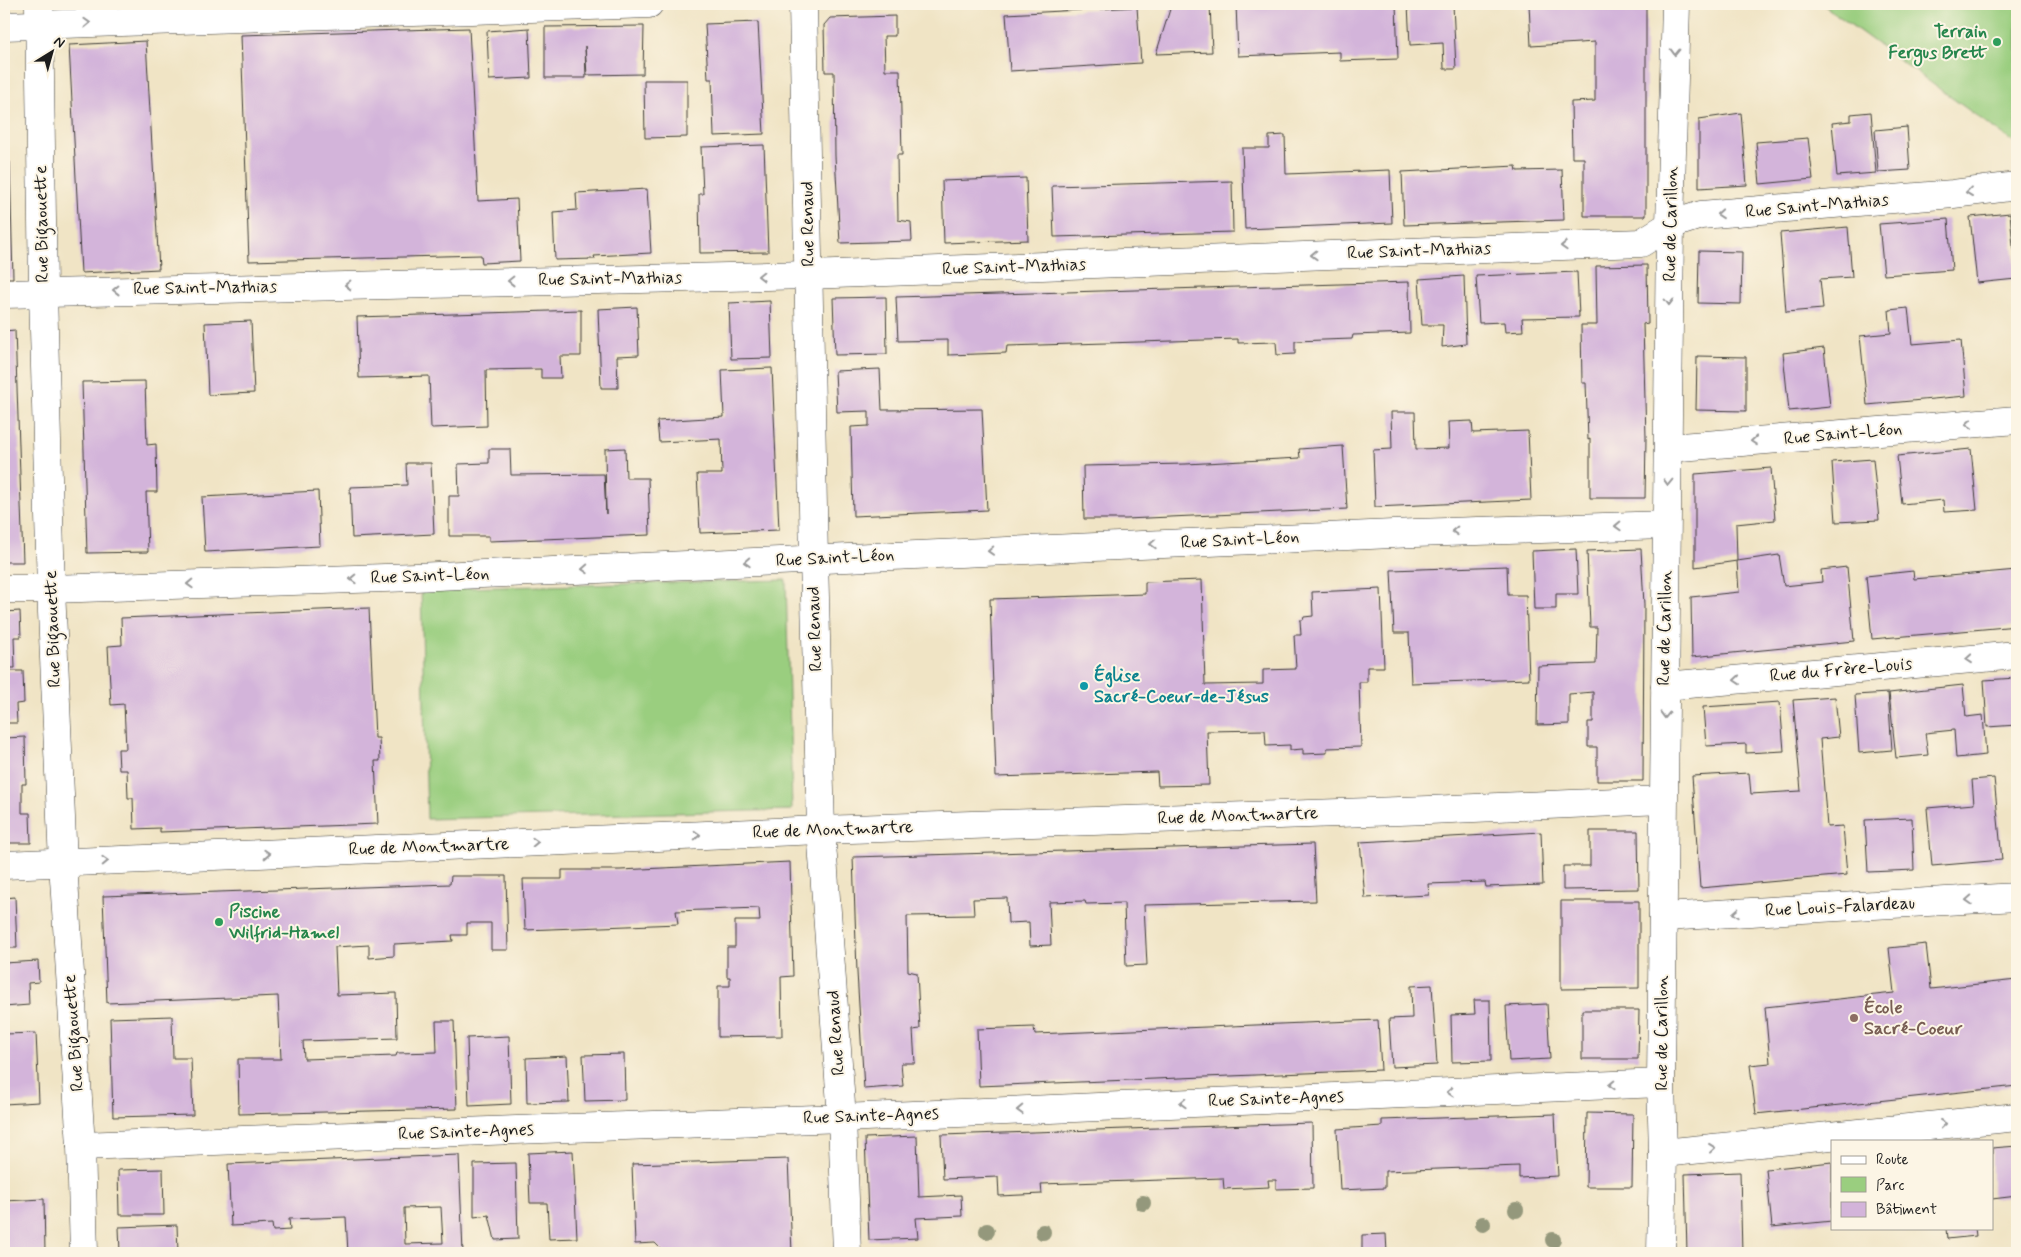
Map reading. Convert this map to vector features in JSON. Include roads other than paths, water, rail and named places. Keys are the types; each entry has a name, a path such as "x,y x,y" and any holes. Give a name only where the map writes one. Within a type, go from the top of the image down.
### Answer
{"street":[{"path":"4,26 40,14 649,4"},
{"name":"Rue Renaud","path":"803,4 821,830 842,1118 847,1253"},
{"name":"Rue de Carillon","path":"1661,1253 1666,525 1670,225 1676,4"},
{"name":"Rue Bigaouette","path":"40,14 43,292 51,589 64,862 81,1146 84,1253"},
{"name":"Rue Saint-Mathias","path":"4,294 809,275 1641,243 1670,225 1701,215 1953,194 2017,186"},
{"name":"Rue Saint-Léon","path":"1668,448 2017,420"},
{"name":"Rue Saint-Léon","path":"4,589 425,576 1405,533 1666,525"},
{"name":"Rue du Frère-Louis","path":"1665,686 2017,655"},
{"name":"Rue de Montmartre","path":"4,864 821,830 1663,800"},
{"name":"Rue Louis-Falardeau","path":"1662,917 2017,897"},
{"name":"Rue Sainte-Agnes","path":"81,1146 842,1118 1661,1083"},
{"path":"1663,1152 2017,1117"}],"place":[{"name":"Terrain Fergus Brett","path":"1997,42"},
{"name":"Église Sacré-Coeur-de-Jésus","path":"1084,686"},
{"name":"Piscine Wilfrid-Hamel","path":"219,922"},
{"name":"École Sacré-Coeur","path":"1854,1018"}]}
